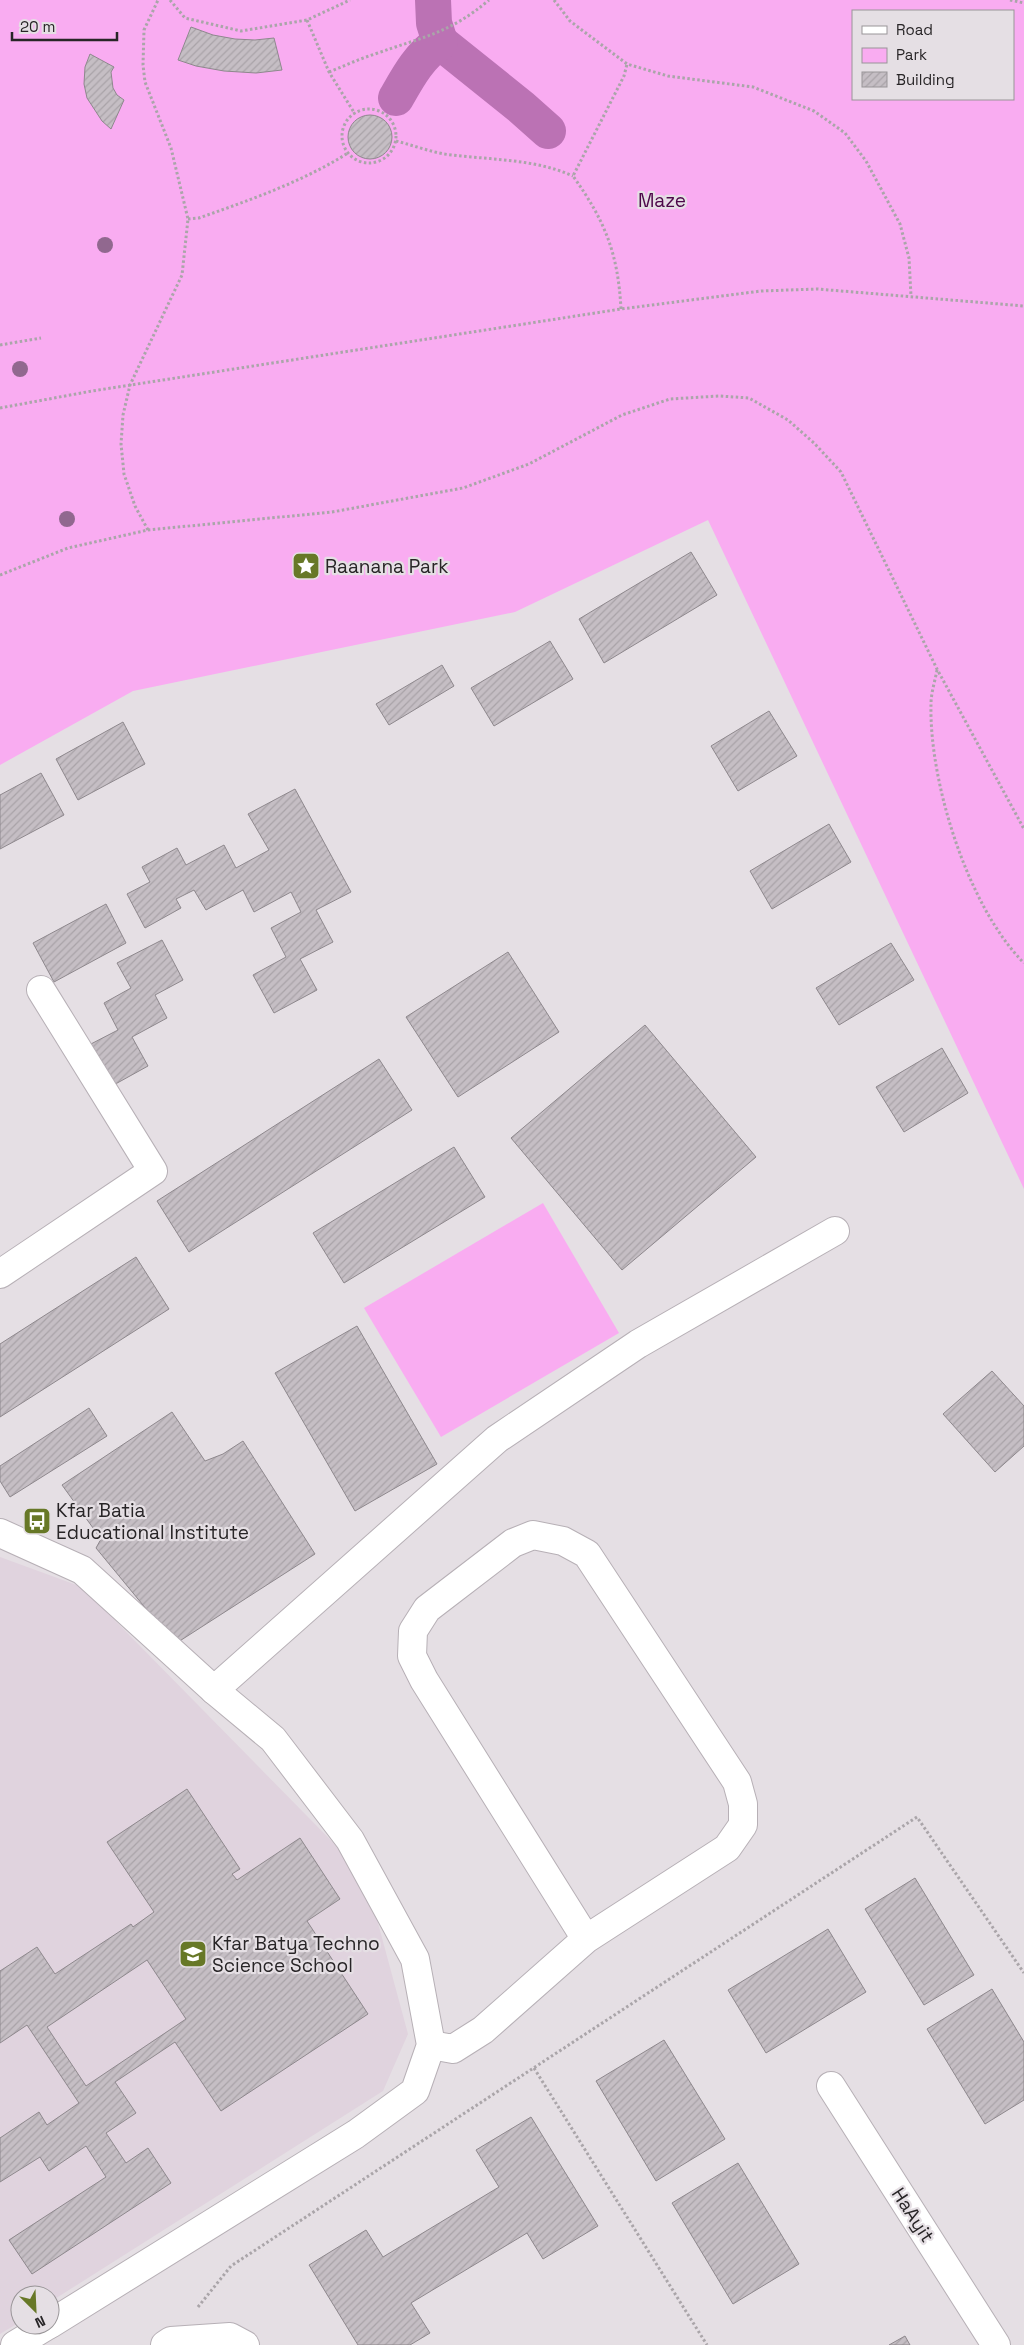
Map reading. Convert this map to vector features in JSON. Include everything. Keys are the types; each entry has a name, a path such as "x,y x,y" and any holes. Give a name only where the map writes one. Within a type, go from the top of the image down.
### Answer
{"street":[{"path":"0,1274 153,1171 41,990"},
{"path":"214,1690 498,1439 638,1344 836,1231"},
{"path":"0,1533 82,1570 214,1690 273,1738 350,1840 415,1959 431,2045 415,2091 364,2129 60,2317"},
{"path":"431,2045 453,2048 483,2030 586,1940 727,1848 743,1825 743,1804 737,1782 587,1554 563,1541 533,1535 513,1543 427,1609 412,1631 412,1656 586,1940"},
{"name":"HaAyit","path":"831,2086 996,2345"},
{"path":"15,2345 31,2335"},
{"path":"168,2343 230,2337 245,2345"}],"path":[{"path":"148,530 135,506 124,474 122,434 130,385 182,275 188,219 171,148 145,82 142,65 144,30 158,0"},
{"path":"170,0 185,18 241,31 306,20 350,0"},
{"path":"329,72 377,53 427,38 471,15 489,0"},
{"path":"554,0 570,21 627,64 668,76 753,87 814,110 845,133 866,161 900,224 910,258 911,296"},
{"path":"1010,0 1024,3"},
{"path":"306,20 329,72 354,114"},
{"path":"573,176 624,76 627,64"},
{"path":"366,108 383,112 394,124 396,141 392,152 385,158 376,162 358,161 348,153 342,140 342,131 345,123 354,114 366,108"},
{"path":"396,141 442,154 556,168 573,176 593,204 610,240 619,280 621,309"},
{"path":"188,219 199,218 270,192 348,153"},
{"path":"0,408 130,385 621,309 761,291 817,289 1024,306"},
{"path":"0,345 41,338"},
{"path":"0,575 68,548 148,530 332,512 463,488 529,464 622,415 670,399 719,396 749,398 788,420 842,472 937,670 1024,829"},
{"path":"937,670 931,702 932,739 938,781 956,839 991,921 1024,963"},
{"path":"168,2343 232,2266 917,1817 1024,1973"},
{"path":"534,2068 707,2345"}],"shaded area":[{"name":"Kfar Batya Techno Science School","path":"0,1557 82,1587 365,1875 408,2034 383,2091 60,2296 60,2285 10,2285 10,2328 0,2334"}],"green space":[{"name":"Raanana Park","path":"0,0 1024,0 1024,1189 708,520 515,612 133,691 0,765"},
{"path":"543,1203 619,1333 441,1437 364,1308"}],"building":[{"path":"191,27 213,35 235,39 255,40 274,38 282,70 256,73 224,71 196,66 178,60"},
{"path":"90,54 114,67 111,72 113,88 117,95 124,100 111,129 102,121 87,98 84,84 85,67"},
{"path":"370,115 382,119 388,125 392,137 388,149 382,155 370,159 358,155 352,149 348,137 352,125 358,119"},
{"path":"691,552 717,595 604,663 579,619"},
{"path":"550,641 573,679 494,726 471,688"},
{"path":"442,665 454,686 389,725 376,704"},
{"path":"769,711 797,756 738,791 711,746"},
{"path":"123,722 145,764 78,800 56,759"},
{"path":"41,773 64,815 0,849 0,795"},
{"path":"295,789 351,892 316,910 333,942 300,959 317,990 274,1013 253,975 286,957 271,928 301,912 291,892 254,912 243,890 206,910 194,890 176,899 181,908 145,928 127,894 150,882 142,867 177,848 186,865 224,845 236,868 269,850 248,814"},
{"path":"829,824 851,862 772,909 750,871"},
{"path":"106,904 126,943 54,982 33,943"},
{"path":"162,940 183,980 155,995 167,1018 132,1037 148,1066 110,1087 87,1046 118,1030 104,1003 131,988 117,963"},
{"path":"891,943 914,980 839,1025 816,988"},
{"path":"508,952 559,1032 458,1097 406,1017"},
{"path":"645,1025 756,1157 622,1270 511,1138"},
{"path":"942,1048 968,1093 904,1132 876,1087"},
{"path":"379,1059 412,1110 189,1252 157,1201"},
{"path":"454,1147 485,1197 344,1283 313,1233"},
{"path":"136,1257 169,1309 0,1417 0,1344"},
{"path":"357,1326 437,1464 355,1511 275,1373"},
{"path":"992,1371 1024,1406 1024,1446 995,1472 943,1414"},
{"path":"89,1408 107,1436 10,1497 0,1481 0,1466"},
{"path":"172,1412 205,1461 223,1454 243,1441 315,1554 175,1644 96,1548 101,1539 62,1485"},
{"path":"187,1789 240,1869 232,1874 237,1880 300,1838 340,1899 307,1921 368,2014 221,2111 175,2042 115,2082 136,2113 106,2133 126,2163 148,2148 171,2183 32,2274 9,2240 106,2177 86,2146 49,2171 40,2157 0,2182 0,2138 39,2112 47,2125 79,2103 27,2025 0,2043 0,1971 37,1947 55,1974 131,1924 133,1927 154,1912 107,1842","holes":["147,1960 186,2019 86,2086 47,2027"]},
{"path":"915,1878 974,1975 924,2005 865,1909"},
{"path":"828,1929 866,1992 766,2053 728,1990"},
{"path":"992,1989 1024,2042 1024,2100 985,2124 927,2029"},
{"path":"664,2040 725,2139 656,2181 596,2081"},
{"path":"531,2117 598,2226 543,2259 527,2233 411,2303 430,2333 410,2345 358,2345 309,2265 366,2230 383,2257 499,2187 476,2150"},
{"path":"738,2163 799,2264 733,2304 672,2203"},
{"path":"905,2336 910,2345 889,2345"}],"waterway":[{"path":"396,98 420,60 440,42 434,23 433,0"},
{"path":"440,42 548,131"}],"place":[{"name":"Raanana Park","path":"306,566"},
{"name":"Kfar Batia Educational Institute","path":"37,1521"},
{"name":"Kfar Batya Techno Science School","path":"193,1954"}],"park label":[{"name":"Maze","path":"662,200"}]}
